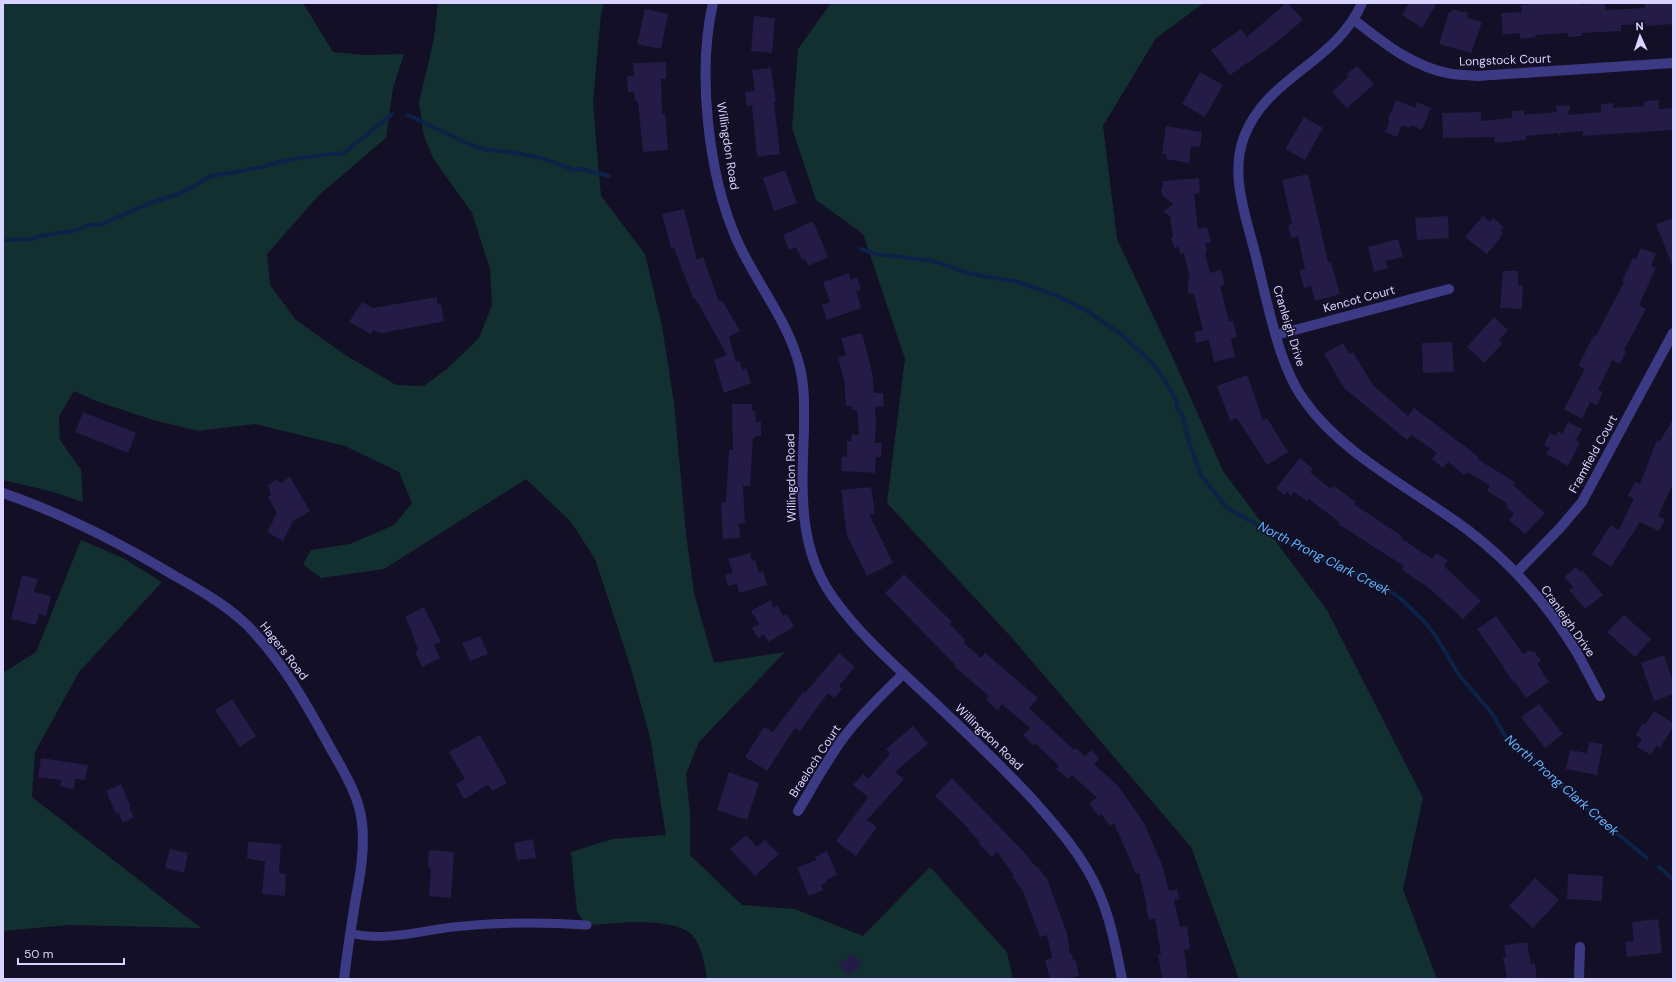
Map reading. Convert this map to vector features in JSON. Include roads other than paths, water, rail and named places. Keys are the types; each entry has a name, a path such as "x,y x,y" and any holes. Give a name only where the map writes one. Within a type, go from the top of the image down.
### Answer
{"street":[{"name":"Willingdon Road","path":"713,3 708,34 705,76 715,166 722,196 736,238 786,330 800,367 804,400 802,496 804,522 809,548 817,571 829,592 846,616 903,674 937,704 1018,784 1054,823 1082,862 1099,891 1106,911 1122,979"},
{"name":"Cranleigh Drive","path":"1362,3 1340,38 1323,54 1282,85 1259,108 1243,138 1238,169 1240,191 1276,335 1287,366 1302,398 1314,414 1363,458 1470,532 1516,573 1544,604 1576,652 1600,696"},
{"name":"Longstock Court","path":"1353,19 1376,38 1413,61 1436,70 1452,74 1476,76 1673,63"},
{"name":"Kencot Court","path":"1276,335 1449,289"},
{"name":"Framfield Court","path":"1516,573 1560,528 1582,502 1673,333"},
{"name":"Hagers Road","path":"3,493 37,505 74,521 141,556 206,594 245,623 288,673 350,785 362,821 363,854 344,979"},
{"name":"Braeloch Court","path":"798,811 844,738 856,722 903,674"},
{"path":"1579,979 1580,947"}],"lane":[{"path":"350,933 362,936 388,936 453,927 507,923 587,925"}],"waterway":[{"name":"North Prong Clark Creek","path":"3,240 34,239 39,236 74,231 90,225 100,225 150,203 181,193 211,176 252,169 298,158 344,153 392,114"},
{"name":"North Prong Clark Creek","path":"408,115 473,146 488,150 541,158 575,170 581,169 609,176"},
{"name":"North Prong Clark Creek","path":"861,249 876,254 933,261 971,274 1018,282 1055,295 1087,311 1121,334 1153,364 1163,377 1177,402 1177,407 1183,417 1189,442 1201,475 1227,508 1310,554 1379,583 1401,599 1423,620 1435,635 1459,675 1491,712 1507,739 1542,766 1570,795 1647,858"},
{"name":"North Prong Clark Creek","path":"1659,867 1673,879"}]}
